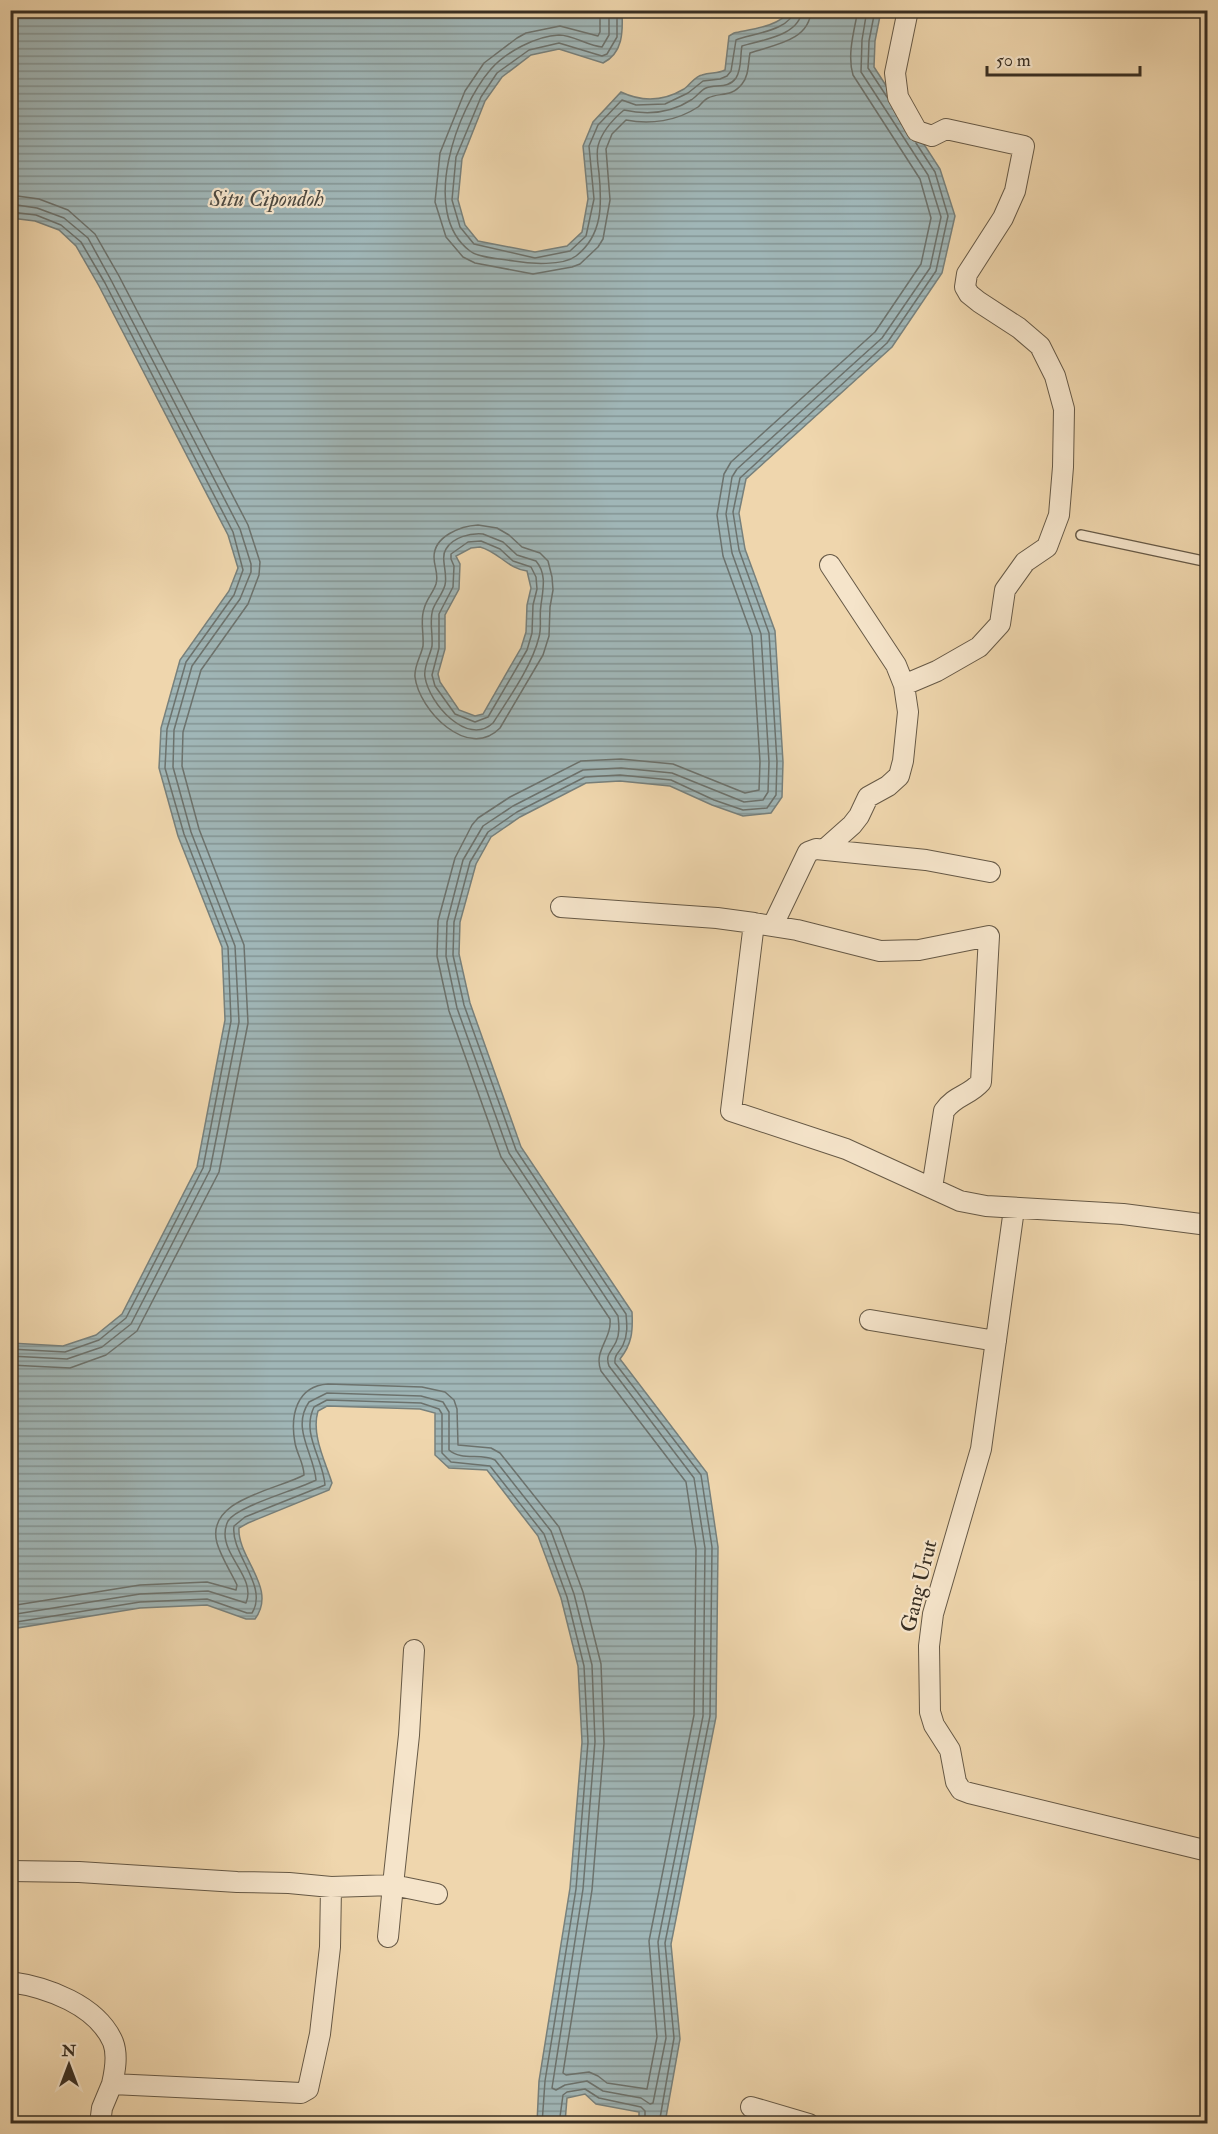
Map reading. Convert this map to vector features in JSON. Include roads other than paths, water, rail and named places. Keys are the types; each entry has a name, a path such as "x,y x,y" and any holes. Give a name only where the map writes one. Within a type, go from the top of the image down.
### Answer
{"street":[{"path":"904,685 938,671 979,647 1000,624 1005,590 1025,562 1047,547 1059,515 1064,409 1055,376 1040,346 979,302 969,294 965,287 967,274 1003,218 1015,191 1024,146 946,129 932,136 917,131 898,97 895,73 908,10"},
{"path":"825,849 852,825 868,797 888,786 899,776 903,761 908,712 904,685 888,652 830,565"},
{"path":"990,872 926,861 825,849 808,852 764,924 731,1111 846,1149 960,1201 1014,1209 1123,1214 1208,1226"},
{"path":"561,907 673,914 764,924 880,951 919,950 989,936 981,1082 972,1092 960,1095 951,1101 944,1111 932,1188"},
{"name":"Gang Urut","path":"1014,1209 981,1449 930,1631 930,1712 934,1725 950,1750 956,1782 961,1790 1208,1851"},
{"path":"870,1320 996,1341"},
{"path":"388,1937 414,1650"},
{"path":"10,1870 91,1872 331,1887 393,1885 437,1894"},
{"path":"112,2084 294,2094 308,2089 320,2034 330,1947 331,1887"},
{"path":"10,1982 61,1996 86,2011 102,2026 113,2043 116,2069 102,2108 100,2124"},
{"path":"751,2107 810,2124"}],"lane":[{"path":"1081,535 1208,562"}],"water":[{"name":"Situ Cipondoh","path":"11,11 621,11 622,27 618,48 610,59 603,63 559,49 531,55 502,77 485,101 462,159 458,200 465,225 478,241 535,252 567,246 582,232 588,199 583,146 593,122 621,92 645,99 661,98 684,89 699,76 725,70 729,36 772,24 790,11 881,11 875,41 874,67 940,169 955,216 942,273 892,347 746,479 739,513 745,549 775,631 783,762 782,797 771,813 743,816 670,786 620,781 586,783 520,817 491,837 476,864 460,922 459,954 470,1003 521,1147 632,1312 631,1337 620,1359 707,1473 718,1547 716,1717 671,1944 680,2039 665,2123 639,2123 639,2112 596,2104 585,2094 567,2098 565,2123 537,2123 539,2081 570,1888 582,1742 578,1666 561,1598 538,1536 487,1470 449,1468 435,1455 435,1413 420,1409 327,1406 318,1411 316,1429 332,1483 329,1490 239,1528 244,1551 260,1584 261,1607 255,1619 246,1619 207,1605 140,1608 11,1629 11,1343 63,1346 96,1335 122,1314 197,1167 225,1020 222,947 178,836 159,768 161,728 180,660 229,591 238,568 228,535 76,246 59,230 35,221 11,218","holes":["471,548 487,549 514,567 527,571 531,588 527,605 526,632 521,648 483,714 475,716 459,710 440,682 438,674 445,649 445,615 459,589 460,564 456,556"]}]}
